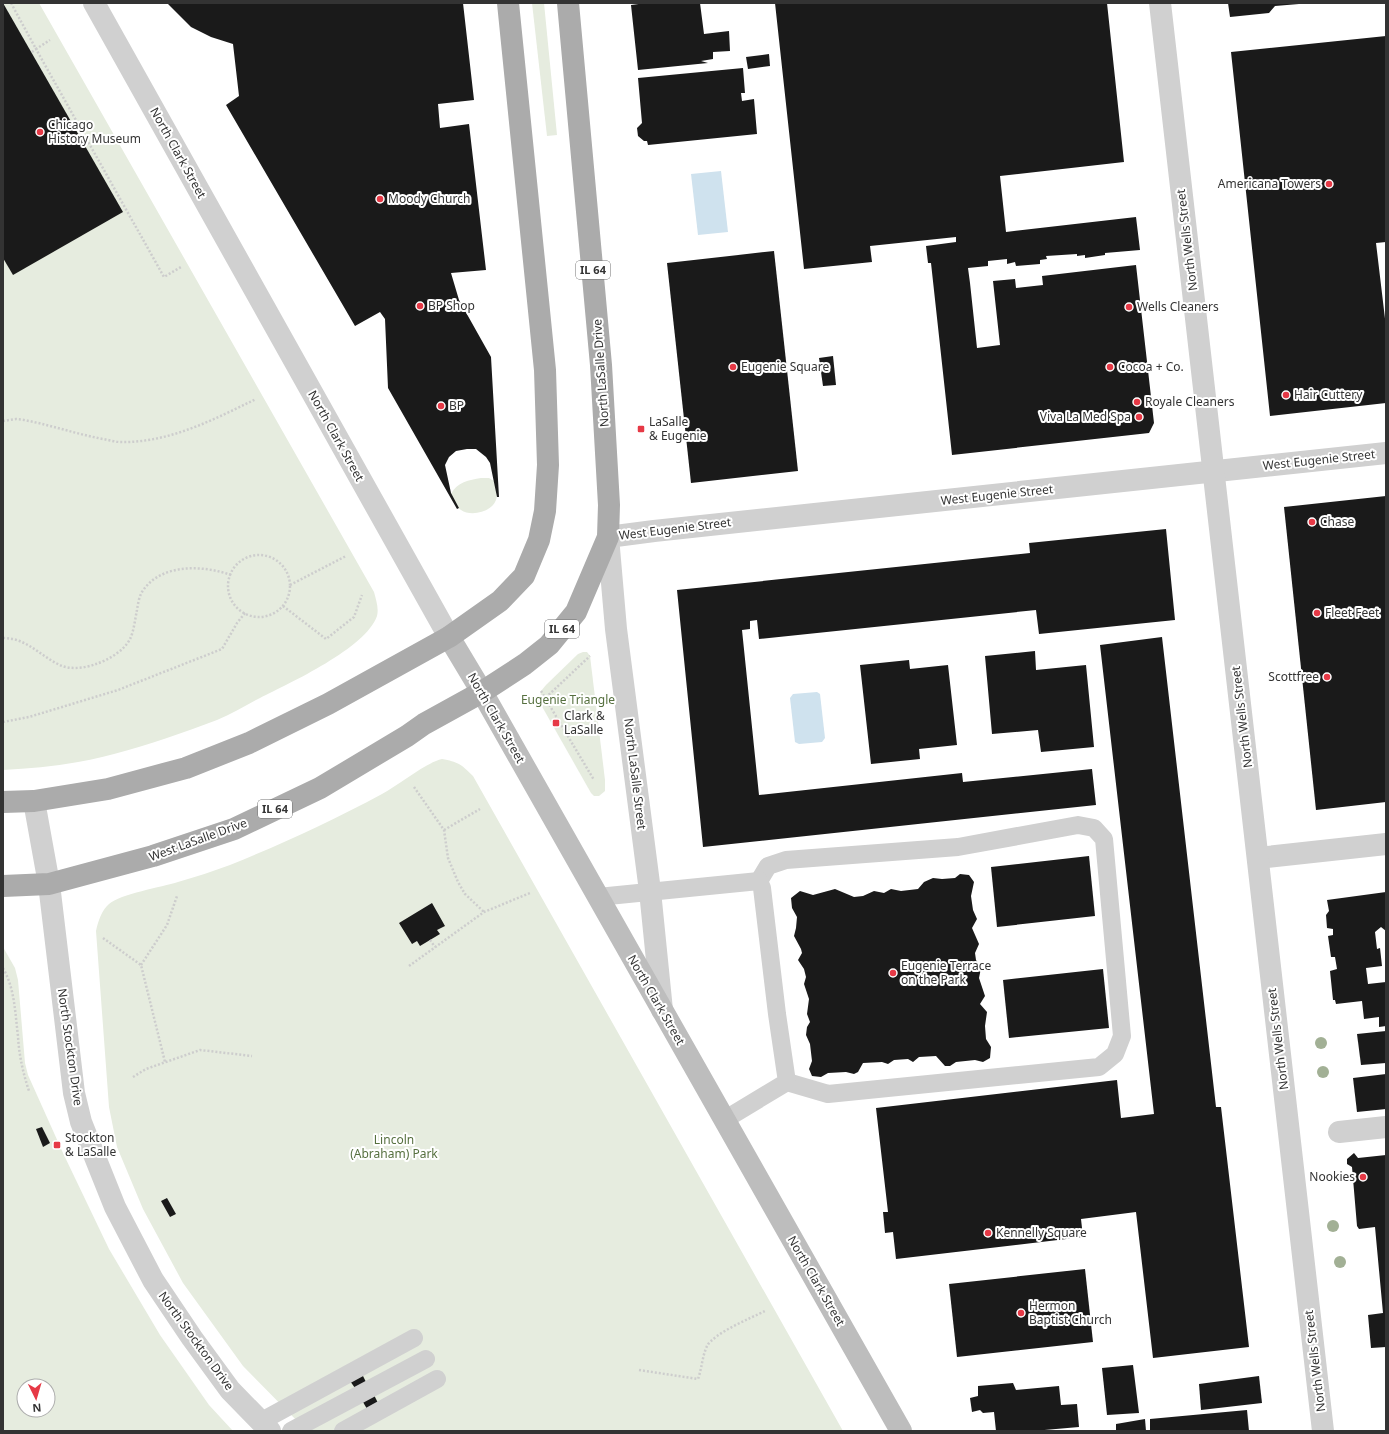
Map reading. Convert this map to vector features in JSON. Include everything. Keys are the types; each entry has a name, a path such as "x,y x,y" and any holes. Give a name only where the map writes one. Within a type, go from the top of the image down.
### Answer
{"main road":[{"path":"3,802 34,801 108,789 186,768 249,743 328,704 449,637 500,601 524,576 539,540 545,511 548,465 545,370 508,3"},
{"name":"North LaSalle Drive","path":"482,692 549,645 576,612 608,537 609,505 601,365 568,3"},
{"name":"North Clark Street","path":"449,637 482,692 901,1431"},
{"name":"West LaSalle Drive","path":"3,886 49,884 153,856 234,829 320,788 408,736 424,724 482,692"}],"street":[{"name":"North Clark Street","path":"94,3 449,637"},
{"name":"North Wells Street","path":"1160,3 1323,1431"},
{"name":"West Eugenie Street","path":"608,537 1386,453"},
{"name":"North LaSalle Street","path":"608,537 616,629 650,891 662,1010"},
{"name":"North Stockton Drive","path":"34,801 49,884 74,1093 81,1122 115,1207 153,1280 192,1338 230,1390 265,1426"},
{"path":"1258,858 1386,844"},
{"path":"1339,1132 1386,1127"}],"lane":[{"path":"724,1120 787,1082 828,1094 1099,1067 1115,1054 1122,1036 1104,839 1094,828 1078,826 958,847 786,860 768,866 759,880"},
{"path":"598,897 759,880"},
{"path":"759,880 762,888 777,1014 787,1082"},
{"path":"265,1426 414,1338"},
{"path":"291,1431 426,1359"},
{"path":"343,1431 437,1378"}],"path":[{"path":"11,3 164,277 181,267"},
{"path":"32,52 50,40"},
{"path":"3,421 16,419 24,420 120,442 140,441 190,429 209,422 256,399"},
{"path":"258,556 268,556 277,561 284,568 289,577 290,585 288,598 283,606 275,612 265,616 245,614 237,608 232,600 229,590 231,575 239,563 247,557 258,556"},
{"path":"290,585 346,556"},
{"path":"3,638 19,641 32,647 60,665 84,667 96,664 108,659 130,640 141,593 157,578 166,573 186,568 218,570 231,575"},
{"path":"283,606 326,639 354,617 362,595"},
{"path":"3,722 29,717 118,690 222,649 237,623 245,614"},
{"path":"540,702 590,656"},
{"path":"541,691 594,780"},
{"path":"414,787 444,830 448,858 458,882 465,894 484,912"},
{"path":"444,830 480,809"},
{"path":"409,966 484,912 530,893"},
{"path":"140,965 167,925 177,896"},
{"path":"103,938 140,965 165,1062"},
{"path":"430,940 435,947"},
{"path":"3,968 11,985 15,1007 20,1057 29,1090"},
{"path":"133,1077 146,1069 200,1050 252,1056"},
{"path":"639,1370 698,1379 702,1369 703,1356 708,1344 720,1334 765,1311"}],"green space":[{"path":"3,3 39,3 374,592 378,610 377,616 370,628 343,652 307,674 223,718 166,738 100,757 59,765 3,770"},
{"path":"532,3 544,3 557,135 547,136"},
{"path":"481,478 489,478 494,481 497,496 494,504 486,510 475,513 465,512 459,509 451,494 460,484"},
{"name":"Eugenie Triangle","path":"587,652 590,656 605,780 605,791 599,796 594,796 591,793 540,703 541,691 546,685 578,654"},
{"name":"Lincoln (Abraham) Park","path":"442,759 459,764 473,776 843,1431 307,1431 243,1366 183,1283 143,1209 117,1147 109,1107 96,931 104,909 114,900 122,897 204,874 269,849 344,814 389,790 420,769"},
{"path":"3,947 15,968 18,980 25,1063 28,1075 63,1153 109,1249 160,1335 209,1405 233,1431 3,1431"}],"water":[{"path":"721,171 728,232 698,235 691,174"},
{"path":"817,692 820,694 825,738 822,742 799,744 795,742 790,698 793,694"}],"building":[{"name":"Chicago History Museum","path":"3,3 123,212 13,275 3,258"},
{"name":"Moody Church","path":"167,3 463,3 474,100 438,104 440,128 469,124 486,270 451,273 459,300 491,357 499,497 497,497 490,463 486,457 476,449 456,451 449,457 445,465 451,493 459,508 457,509 388,388 385,319 380,312 355,326 226,105 239,96 233,44 211,37 191,27"},
{"path":"646,3 700,3 704,34 729,31 730,51 713,52 713,59 701,61 708,63 638,70 631,5"},
{"path":"775,3 1107,3 1124,162 1000,176 1006,232 1136,217 1140,250 1105,253 1105,255 1085,258 1085,255 1077,256 1077,254 1046,256 1047,259 1040,260 1040,264 1016,266 1015,262 1007,264 1007,259 988,261 988,266 968,268 977,348 1000,345 993,281 1015,279 1016,288 1043,285 1042,276 1136,265 1154,423 1149,433 952,455 931,263 928,263 926,246 956,242 956,237 870,246 872,262 804,269"},
{"path":"1228,3 1299,4 1275,6 1269,13 1230,17"},
{"path":"1386,36 1386,242 1376,243 1386,327 1386,403 1270,416 1231,52"},
{"path":"769,54 770,66 748,69 746,57"},
{"path":"743,68 745,93 741,93 742,101 754,99 757,134 648,145 647,141 644,141 638,136 637,128 642,123 638,78"},
{"name":"Eugenie Square","path":"774,251 798,471 691,483 667,263"},
{"path":"833,356 836,385 823,386 819,358"},
{"path":"1386,496 1386,802 1316,810 1284,507"},
{"path":"1166,529 1175,620 1039,634 1036,610 759,639 757,620 750,621 750,629 742,630 759,795 962,773 963,782 1092,769 1096,805 703,847 677,590 1030,553 1029,543"},
{"path":"1162,637 1216,1107 1221,1107 1249,1347 1153,1358 1136,1212 1081,1219 1083,1237 896,1259 893,1232 885,1233 883,1212 888,1212 876,1108 1117,1080 1121,1118 1154,1114 1100,645"},
{"path":"1035,651 1036,670 1086,665 1094,747 1041,752 1038,730 992,734 985,656"},
{"path":"909,660 910,669 948,665 957,745 919,749 920,759 871,764 860,665"},
{"path":"1089,856 1095,916 997,927 991,867"},
{"name":"Eugenie Terrace on the Park","path":"960,874 969,875 974,882 971,896 973,910 977,919 972,928 979,944 975,953 976,960 981,968 979,978 985,996 980,1004 987,1012 985,1026 986,1039 991,1047 990,1058 983,1062 975,1060 956,1062 950,1066 945,1066 936,1056 919,1057 913,1062 908,1059 894,1060 888,1064 882,1062 863,1063 858,1072 854,1074 846,1072 828,1073 821,1077 812,1076 809,1069 812,1061 810,1044 806,1035 807,1027 810,1022 807,1014 809,999 804,984 806,977 804,969 798,960 802,953 794,936 797,917 792,908 791,898 800,891 813,895 835,889 854,897 863,896 874,891 884,893 891,889 901,891 918,889 924,882 933,878 955,878"},
{"path":"1386,892 1386,931 1381,927 1375,932 1377,949 1380,948 1382,966 1366,968 1368,984 1386,982 1386,1026 1379,1027 1379,1017 1364,1019 1362,1001 1336,1004 1335,1000 1333,1000 1330,971 1337,969 1335,957 1331,957 1328,936 1333,935 1333,929 1327,928 1326,915 1329,911 1327,900"},
{"path":"432,903 445,926 437,930 440,934 420,946 417,941 412,944 399,923"},
{"path":"1103,969 1109,1028 1009,1038 1003,980"},
{"path":"1386,1031 1386,1063 1361,1065 1357,1034"},
{"path":"1386,1074 1386,1109 1357,1112 1353,1078"},
{"path":"42,1127 50,1143 43,1147 36,1129"},
{"path":"1354,1153 1358,1158 1386,1155 1386,1347 1371,1348 1368,1315 1383,1313 1375,1227 1359,1229 1357,1226 1352,1167 1347,1164 1347,1159"},
{"path":"167,1198 176,1214 170,1217 161,1201"},
{"name":"Hermon Baptist Church","path":"1085,1269 1093,1342 957,1357 949,1284"},
{"path":"1133,1365 1139,1413 1107,1415 1102,1368"},
{"path":"362,1374 366,1382 355,1388 350,1381"},
{"path":"1259,1376 1262,1403 1201,1410 1199,1384"},
{"path":"1013,1383 1016,1390 1059,1386 1061,1405 1077,1404 1079,1427 1033,1431 996,1431 994,1412 983,1413 980,1410 972,1412 970,1398 978,1396 978,1386"},
{"path":"374,1395 378,1403 367,1409 363,1402"},
{"path":"1247,1410 1249,1431 1150,1431 1150,1419"},
{"path":"1145,1419 1146,1431 1116,1431 1116,1424"}],"place":[{"name":"Chicago History Museum","path":"40,132"},
{"name":"Americana Towers","path":"1329,184"},
{"name":"Moody Church","path":"380,199"},
{"name":"BP Shop","path":"420,306"},
{"name":"Wells Cleaners","path":"1129,307"},
{"name":"Eugenie Square","path":"733,367"},
{"name":"Cocoa + Co.","path":"1110,367"},
{"name":"Hair Cuttery","path":"1286,395"},
{"name":"Royale Cleaners","path":"1137,402"},
{"name":"BP","path":"441,406"},
{"name":"Viva La Med Spa","path":"1139,417"},
{"name":"LaSalle & Eugenie","path":"641,429"},
{"name":"Chase","path":"1312,522"},
{"name":"Fleet Feet","path":"1317,613"},
{"name":"Scottfree","path":"1327,677"},
{"name":"Clark & LaSalle","path":"556,723"},
{"name":"Eugenie Terrace on the Park","path":"893,973"},
{"name":"Stockton & LaSalle","path":"57,1145"},
{"name":"Nookies","path":"1363,1177"},
{"name":"Kennelly Square","path":"988,1233"},
{"name":"Hermon Baptist Church","path":"1021,1313"}]}
